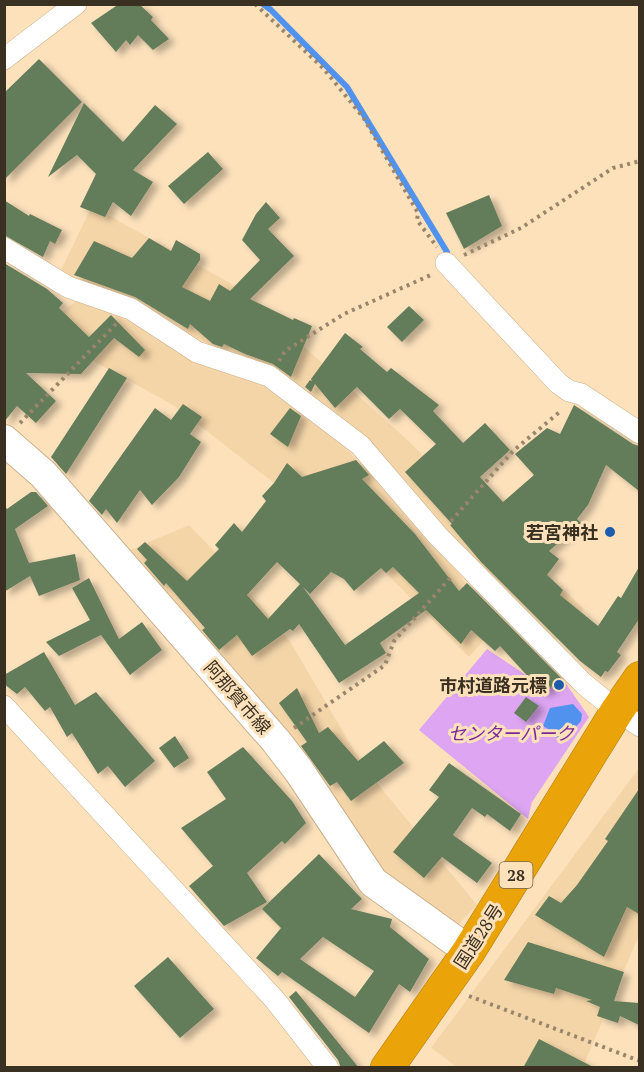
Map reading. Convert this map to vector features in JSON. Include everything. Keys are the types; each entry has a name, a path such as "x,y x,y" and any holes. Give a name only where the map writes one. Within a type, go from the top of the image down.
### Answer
{"highway":[{"name":"国道28号","path":"387,1068 628,718 639,678"}],"main road":[{"name":"阿那賀市線","path":"8,435 276,741 299,771 373,882 469,951"}],"street":[{"path":"4,59 76,4"},
{"path":"4,248 68,287 131,309 197,352 269,375 365,450 438,536 584,684 628,718"},
{"path":"446,263 558,383 568,391 581,394 639,433"},
{"path":"4,706 275,1000 328,1068"}],"path":[{"path":"255,4 323,68 363,117 418,213 417,220 432,238 446,263"},
{"path":"269,375 285,351 344,314 438,272 446,263 521,228 614,168 639,161"},
{"path":"8,435 131,309"},
{"path":"438,536 513,451 581,394"},
{"path":"276,741 385,665 394,641 465,562"},
{"path":"444,986 639,1061"}],"shaded area":[{"path":"92,206 239,288 403,436 584,609 554,643 281,379 60,272"},
{"path":"80,298 300,402 420,524 496,626 469,657 371,558 173,405 39,331"},
{"path":"189,525 216,553 291,643 363,766 477,905 455,928 383,875 126,552"},
{"path":"639,768 639,935 585,1062 595,1067 457,1067 431,1048"}],"green space":[{"name":"センターパーク","path":"487,649 548,690 562,678 589,717 532,802 528,819 419,730"}],"water":[{"path":"573,704 582,714 581,721 563,741 543,726 550,708"}],"building":[{"path":"119,4 139,4 153,17 151,20 169,39 153,50 138,35 130,45 126,40 116,52 91,23"},
{"path":"39,59 82,102 4,180 4,93"},
{"path":"84,103 123,142 155,105 177,124 133,170 153,182 131,216 113,202 105,217 80,207 96,174 77,155 48,177"},
{"path":"208,152 223,169 184,204 168,186"},
{"path":"489,195 502,226 464,249 446,213"},
{"path":"4,200 29,216 30,214 62,230 55,244 50,241 43,257 4,235"},
{"path":"266,202 280,218 268,229 294,256 250,299 293,320 294,318 312,326 291,377 273,364 224,344 222,347 213,344 190,324 188,329 135,297 74,275 94,241 132,258 149,238 171,251 176,240 200,254 200,260 182,287 210,301 219,284 230,291 260,260 242,240 256,214"},
{"path":"4,263 47,289 63,303 59,308 89,337 111,315 145,350 139,357 114,338 81,374 26,373 56,401 36,423 17,406 4,422"},
{"path":"409,306 424,320 402,342 387,327"},
{"path":"345,333 363,347 360,349 387,372 391,368 439,405 433,411 463,443 485,423 510,450 480,477 503,502 534,475 515,454 547,428 560,434 574,405 639,446 639,491 606,465 588,505 577,519 581,523 549,551 559,559 547,575 563,590 560,595 598,626 618,596 621,598 639,567 639,619 617,652 621,655 608,672 605,671 601,677 580,661 481,562 450,525 452,524 405,472 436,444 400,409 389,419 357,387 335,408 315,384 311,392 305,387 310,380 312,381 311,379"},
{"path":"109,368 127,378 66,474 51,457"},
{"path":"183,404 202,417 190,434 201,442 179,477 152,505 140,490 117,523 106,509 102,515 89,501 155,408 171,420"},
{"path":"290,408 301,416 288,447 270,434"},
{"path":"356,460 369,475 362,479 415,534 459,591 467,583 561,678 544,694 500,646 495,651 471,630 461,644 426,610 380,643 386,653 339,683 299,624 293,631 290,629 252,656 237,635 219,650 202,630 205,628 166,583 164,586 144,563 147,560 137,549 145,542 187,581 219,549 215,545 234,523 242,532 266,501 262,496 287,463 302,477","holes":["277,562 300,584 268,619 247,595","393,567 419,593 345,645 303,587 310,594 331,572 344,579 354,591 381,568 386,573"]},
{"path":"31,492 36,492 48,506 15,529 29,563 75,554 80,580 39,596 30,576 4,592 4,505 7,509"},
{"path":"89,578 119,639 142,622 162,650 130,675 101,635 59,656 46,642 90,620 72,588"},
{"path":"44,652 75,705 96,692 155,761 125,787 108,766 98,774 72,733 67,737 50,707 45,711 25,687 17,694 4,684 4,675"},
{"path":"297,688 319,733 328,727 358,761 384,741 404,763 351,801 337,782 330,786 301,746 307,742 279,703"},
{"path":"526,697 539,706 526,722 514,713"},
{"path":"175,736 189,758 174,768 159,748"},
{"path":"243,747 292,801 306,823 285,844 282,841 247,873 267,902 224,926 189,886 213,866 181,828 226,799 207,772"},
{"path":"449,763 521,814 510,831 487,814 485,817 472,808 453,835 492,863 477,883 442,857 424,878 393,852 439,797 429,790"},
{"path":"639,789 639,914 627,907 604,957 535,915 549,896 561,903 577,885 608,841 605,839"},
{"path":"319,854 362,899 351,909 392,919 390,927 429,959 410,992 399,984 369,1033 282,972 278,976 256,958 281,928 262,909","holes":["323,937 374,971 355,997 300,959"]},
{"path":"528,942 624,972 614,1001 639,1003 639,1025 620,1016 618,1023 597,1016 600,1007 586,1001 592,1000 556,988 554,994 504,980"},
{"path":"168,957 214,1009 180,1038 134,986"},
{"path":"296,991 359,1068 341,1068 338,1060 289,997"},
{"path":"539,1039 595,1068 523,1068"}],"waterway":[{"path":"263,4 347,87 447,252"}],"place":[{"name":"若宮神社","path":"610,532"},
{"name":"市村道路元標","path":"559,685"}]}
